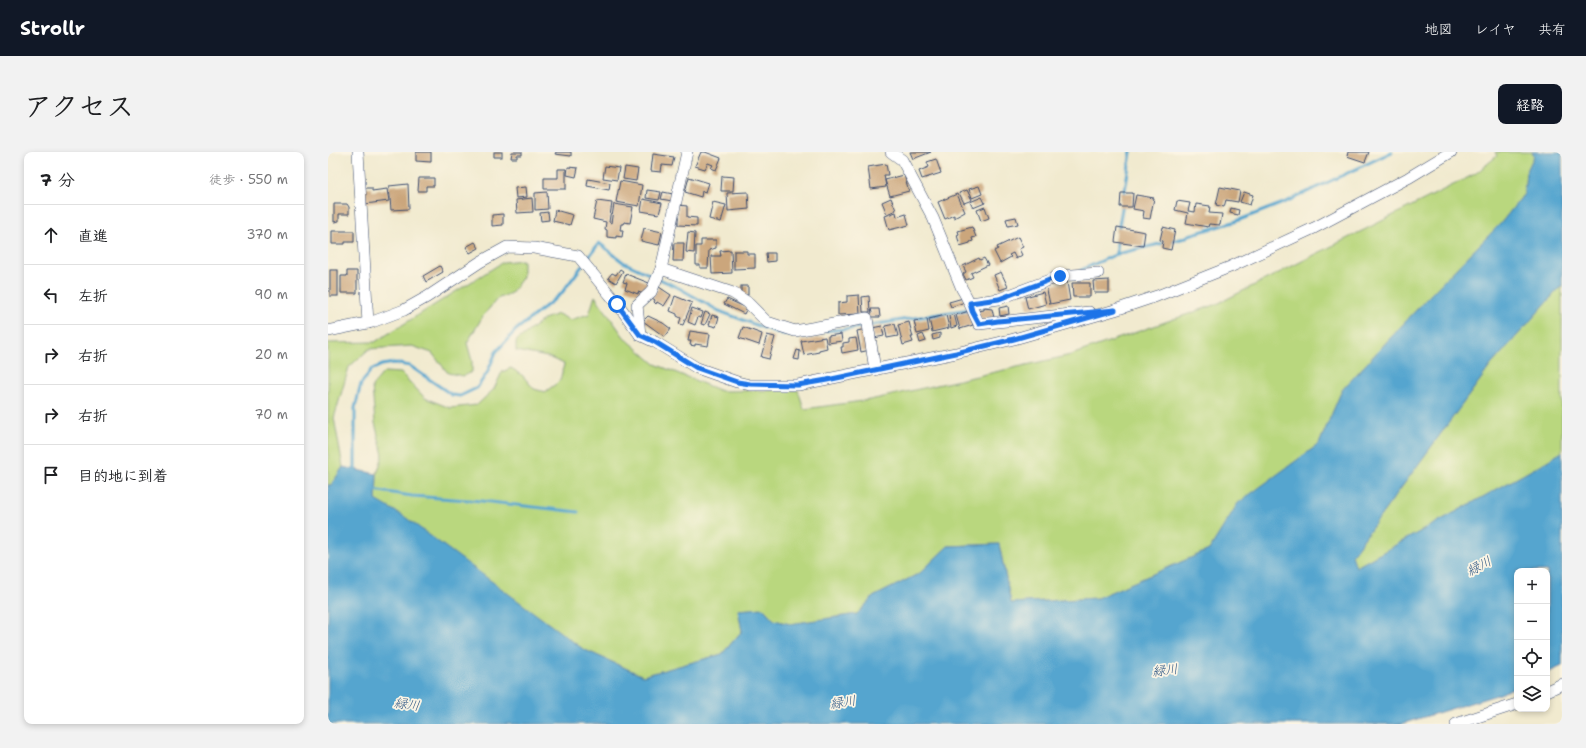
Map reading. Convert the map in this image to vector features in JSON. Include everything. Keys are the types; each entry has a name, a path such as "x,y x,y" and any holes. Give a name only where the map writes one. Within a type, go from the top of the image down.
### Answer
{"street":[{"path":"358,152 368,323"},
{"path":"640,335 637,305 651,292 661,269 687,152"},
{"path":"891,152 902,160 933,218 962,289 979,324 1115,310"},
{"path":"328,332 368,323 404,310 427,297 480,262 507,247 534,248 578,256 620,307 640,335 655,342 697,368 737,382 750,384 798,385 875,370 1014,339 1115,310 1157,296 1230,267 1314,228 1408,178 1451,152"},
{"path":"661,269 733,292 747,302 767,322 795,331 867,318 875,370"},
{"path":"970,303 999,299 1060,276 1098,272"},
{"path":"1550,690 1562,684"},
{"path":"1456,724 1514,705"}],"green space":[{"path":"1495,152 1532,152 1534,156 1526,173 1524,194 1501,223 1432,293 1342,390 1319,444 1239,503 1209,550 1097,598 1011,603 999,544 948,546 920,573 873,597 857,614 790,624 774,620 763,608 738,610 742,631 722,654 643,676 583,649 376,500 377,474 383,455 375,423 372,386 384,372 401,373 425,398 450,408 477,405 494,389 502,372 511,368 522,375 534,389 545,392 560,381 564,364 548,357 516,351 516,341 544,319 558,314 570,320 589,314 595,296 624,337 655,364 721,391 798,390 804,409 870,400 1071,355 1217,304 1475,174 1497,156"},
{"path":"523,260 523,277 511,293 497,299 483,316 467,343 472,361 472,372 463,376 448,373 432,353 412,346 369,349 349,367 334,418 343,467 328,487 328,343 375,342 503,262"},
{"path":"1562,285 1562,452 1356,567 1352,555 1491,365"}],"water":[{"name":"緑川","path":"1532,152 1562,152 1562,285 1491,365 1352,555 1356,567 1562,452 1562,666 1550,672 1550,568 1514,568 1514,687 1500,694 1401,724 328,724 328,485 331,485 343,467 377,474 376,500 405,517 583,649 643,676 722,654 742,631 738,610 763,608 774,620 790,624 857,614 873,597 920,573 948,546 999,544 1011,603 1097,598 1209,550 1238,503 1319,444 1342,390 1432,293 1501,223 1524,194 1526,173 1534,156"}],"building":[{"path":"416,152 431,152 431,162 416,161"},
{"path":"494,152 502,152 502,157 494,157"},
{"path":"512,152 522,152 522,155 517,155 517,158 511,158"},
{"path":"556,152 571,152 571,156 555,154"},
{"path":"701,152 721,158 716,170 711,168 713,165 708,163 705,169 695,166"},
{"path":"910,152 931,152 913,159"},
{"path":"1348,152 1369,152 1365,162 1347,156"},
{"path":"653,154 674,157 672,166 662,165 661,172 651,171"},
{"path":"936,159 941,173 922,179 919,171 929,167 927,162"},
{"path":"886,164 888,175 884,175 886,187 871,189 868,167"},
{"path":"605,166 619,168 617,180 603,178"},
{"path":"568,167 578,168 576,177 567,175"},
{"path":"625,167 638,169 636,181 623,179"},
{"path":"558,169 566,169 566,189 544,189 544,178 558,178"},
{"path":"904,175 909,191 890,196 885,180"},
{"path":"722,176 734,177 733,191 721,191"},
{"path":"689,177 709,183 706,192 702,191 701,197 685,192"},
{"path":"419,178 434,178 434,186 426,186 426,191 418,191"},
{"path":"588,179 610,183 609,190 587,186"},
{"path":"620,181 642,185 639,206 616,202"},
{"path":"408,184 409,209 391,210 389,186"},
{"path":"979,186 982,194 972,198 969,189"},
{"path":"526,187 527,197 516,198 515,188"},
{"path":"1220,187 1240,191 1238,202 1226,200 1224,207 1216,205"},
{"path":"363,188 372,188 372,191 387,189 389,201 365,204"},
{"path":"647,190 661,192 659,200 646,198"},
{"path":"967,190 972,200 964,203 959,193"},
{"path":"547,192 548,209 535,210 535,193"},
{"path":"663,192 673,194 672,201 661,199"},
{"path":"748,192 749,209 728,211 727,193"},
{"path":"1244,192 1253,195 1250,205 1240,202"},
{"path":"1121,193 1133,193 1132,207 1120,207"},
{"path":"957,194 965,212 954,218 954,215 945,219 938,202"},
{"path":"1136,195 1154,198 1150,219 1143,218 1144,211 1133,209"},
{"path":"982,197 985,203 973,208 970,202"},
{"path":"532,198 533,212 517,213 516,200"},
{"path":"891,198 896,210 887,214 882,202"},
{"path":"643,199 662,203 659,214 641,211"},
{"path":"597,201 612,203 609,222 611,223 614,204 633,207 630,223 624,222 621,224 620,230 623,230 622,237 607,237 607,230 605,229 606,222 593,219"},
{"path":"1177,201 1190,203 1188,211 1195,212 1196,204 1210,206 1209,213 1222,214 1220,225 1209,224 1208,227 1186,223 1188,213 1175,210"},
{"path":"713,202 726,205 721,222 709,219"},
{"path":"334,204 347,204 349,207 349,214 339,214 339,221 334,222"},
{"path":"678,205 687,206 687,217 697,218 697,226 678,225"},
{"path":"985,207 989,218 981,221 977,210"},
{"path":"1231,208 1239,210 1238,215 1230,213"},
{"path":"555,210 573,215 570,225 553,221"},
{"path":"548,212 549,220 541,221 540,213"},
{"path":"896,212 897,217 906,214 909,225 889,230 885,216"},
{"path":"503,214 503,225 492,226 492,215"},
{"path":"1016,217 1018,224 1008,226 1006,219"},
{"path":"972,227 976,237 972,238 973,241 970,243 960,246 957,235 959,234 958,231"},
{"path":"1117,227 1145,232 1143,246 1115,242"},
{"path":"1163,227 1175,230 1171,250 1162,248 1163,241 1160,240"},
{"path":"644,228 662,232 659,245 641,241"},
{"path":"332,231 354,231 354,242 332,244"},
{"path":"688,232 695,233 694,253 686,252"},
{"path":"1018,237 1023,247 1019,249 1022,255 1016,259 1013,253 1009,255 1011,257 1000,263 994,251 998,249 997,247"},
{"path":"701,240 716,240 716,248 709,250 708,268 700,268 700,265 696,265 696,246 701,246"},
{"path":"475,242 479,248 470,253 466,247"},
{"path":"674,243 684,243 683,261 673,261"},
{"path":"731,250 732,273 712,274 711,256 721,256 720,251"},
{"path":"734,251 747,251 747,254 755,254 755,268 734,269"},
{"path":"766,253 775,253 775,261 767,262"},
{"path":"979,258 980,260 984,258 988,265 971,273 973,277 966,280 963,274 966,272 963,266"},
{"path":"440,266 443,272 426,282 423,276"},
{"path":"620,269 623,271 616,283 608,278 612,273 616,275"},
{"path":"330,270 338,270 338,296 330,296"},
{"path":"347,271 357,271 357,293 341,293 341,276 347,276"},
{"path":"1001,272 1008,287 1000,290 994,275"},
{"path":"626,274 649,283 644,294 638,292 638,294 625,289 627,283 623,282"},
{"path":"1109,280 1109,293 1094,293 1093,281"},
{"path":"1067,282 1070,300 1050,304 1046,286"},
{"path":"1072,283 1090,283 1090,297 1073,297"},
{"path":"741,286 748,286 748,295 741,295"},
{"path":"659,287 671,295 664,306 657,302 656,304 654,302 655,300 652,298"},
{"path":"1043,292 1046,304 1028,309 1025,297"},
{"path":"859,295 860,314 838,315 838,303 847,302 847,296"},
{"path":"675,296 692,303 683,325 679,324 681,318 677,316 677,314 670,311"},
{"path":"869,296 870,312 863,312 862,297"},
{"path":"963,298 965,302 951,307 949,302"},
{"path":"727,299 747,308 744,314 724,304"},
{"path":"1008,306 1009,314 1000,316 999,308"},
{"path":"692,308 703,312 701,318 698,317 695,325 688,322"},
{"path":"984,308 992,309 994,318 982,320 975,311 984,310"},
{"path":"871,309 879,309 880,317 866,317 865,314 872,313"},
{"path":"969,311 973,325 960,329 956,315"},
{"path":"705,312 710,314 705,325 701,324"},
{"path":"954,314 957,326 951,328 949,316"},
{"path":"712,315 719,317 716,327 709,325"},
{"path":"946,315 949,328 932,332 929,319"},
{"path":"648,316 663,323 671,329 665,337 643,321"},
{"path":"927,319 929,331 917,334 914,321"},
{"path":"909,322 913,342 903,345 898,325"},
{"path":"895,324 898,336 887,338 885,326"},
{"path":"882,326 884,336 874,338 872,328"},
{"path":"743,327 762,334 759,345 739,338"},
{"path":"866,329 870,350 861,352 857,331"},
{"path":"690,331 710,334 708,346 695,344 695,346 690,345 691,341 688,341"},
{"path":"940,333 940,338 933,340 932,335"},
{"path":"841,334 842,341 828,343 828,336"},
{"path":"923,334 926,341 920,343 918,336"},
{"path":"767,335 775,337 769,359 761,357"},
{"path":"825,337 827,348 819,350 819,352 804,355 801,341"},
{"path":"856,338 858,350 842,353 841,347 843,347 843,343 849,342 849,339"},
{"path":"797,350 800,351 799,360 794,359"}],"waterway":[{"path":"1124,196 1131,152"},
{"path":"1081,270 1117,254 1185,238 1189,235 1234,222 1286,202 1392,152"},
{"path":"1118,231 1123,203"},
{"path":"1117,239 1117,254"},
{"path":"585,262 599,243 623,262 679,288 719,311 780,334 790,334"},
{"path":"355,473 355,408 361,384 371,370 382,365 394,363 410,366 452,395 460,396 477,388 487,373 496,352 516,330 561,294 582,266"},
{"path":"871,325 988,306"},
{"path":"822,331 866,326"},
{"path":"373,490 412,496 482,501 578,512"}],"route":[{"path":"617,304 640,335 655,342 697,368 737,382 750,384 798,385 956,353 1014,339 1115,310 979,324 972,311 970,303 999,299 1060,276"}]}
